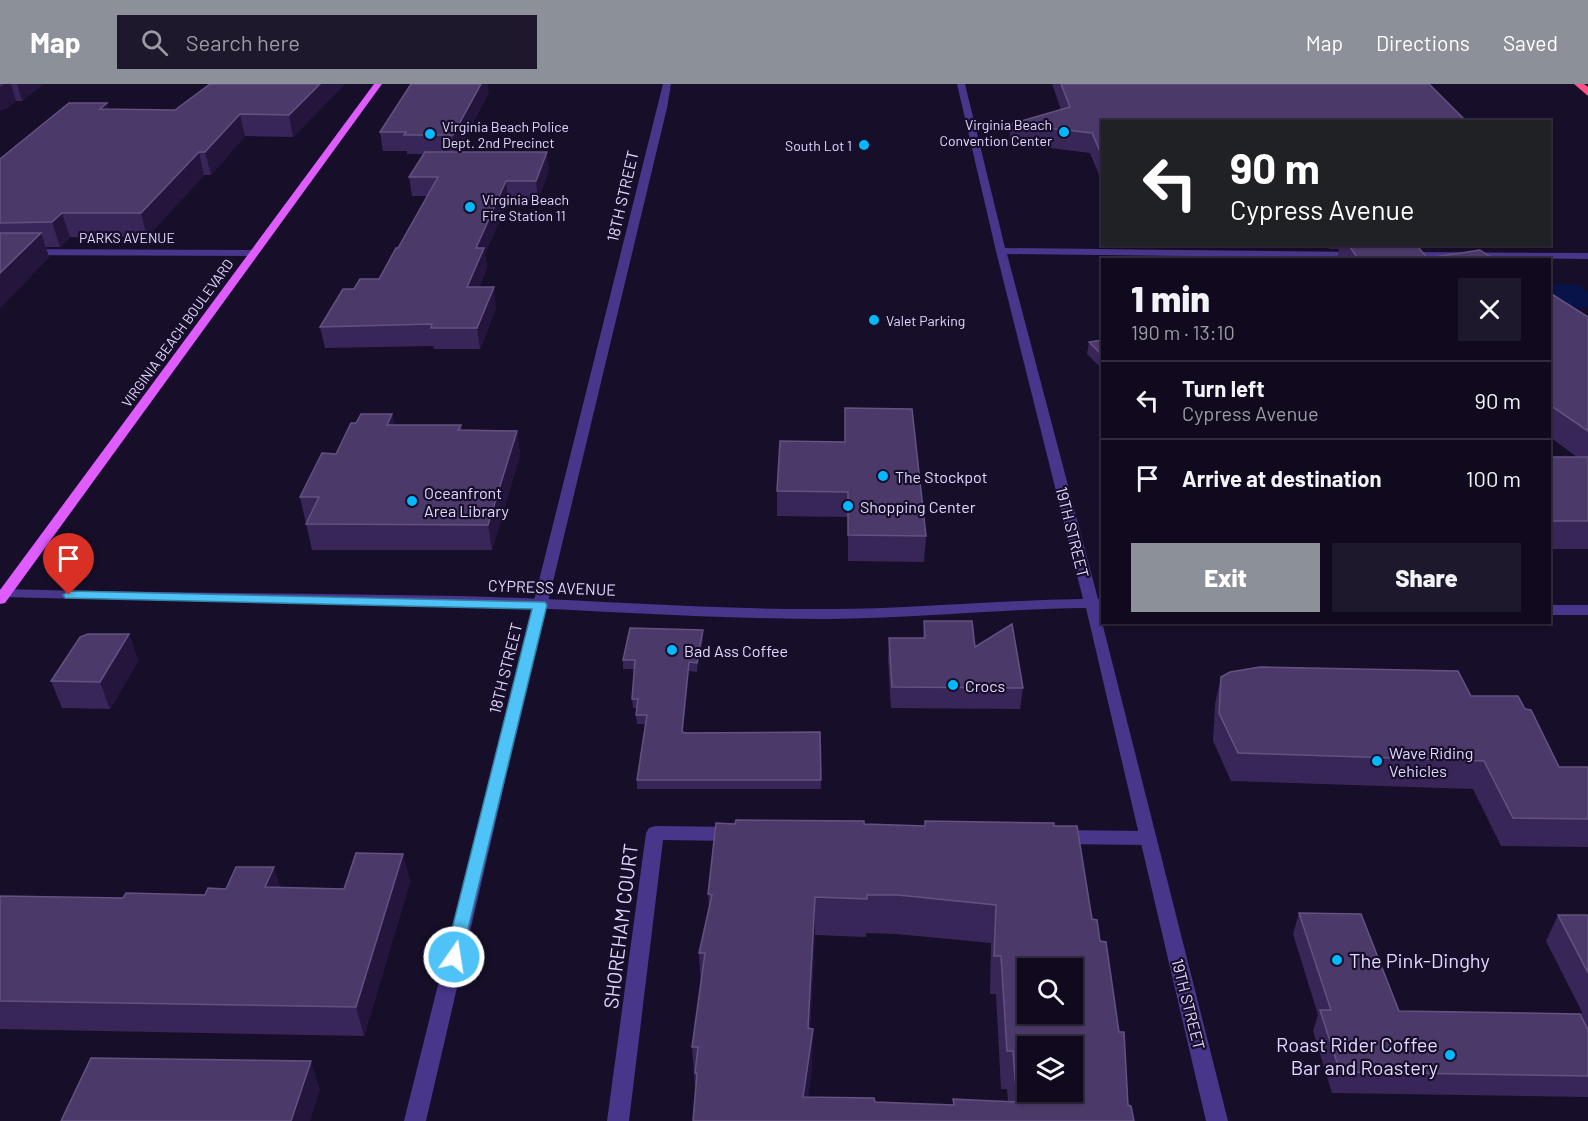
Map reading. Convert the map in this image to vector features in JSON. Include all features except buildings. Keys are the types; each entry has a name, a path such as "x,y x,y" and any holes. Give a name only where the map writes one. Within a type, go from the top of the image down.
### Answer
{"highway":[{"path":"1579,84 1588,93"}],"main road":[{"name":"VIRGINIA BEACH BOULEVARD","path":"2,595 378,84"}],"street":[{"name":"18TH STREET","path":"415,1121 540,605 603,359 663,108 666,84"},
{"name":"19TH STREET","path":"962,84 1001,251 1101,621"},
{"path":"1001,251 1303,257 1373,255"},
{"name":"PARKS AVENUE","path":"0,252 254,253"},
{"path":"1397,255 1588,256"},
{"name":"CYPRESS AVENUE","path":"2,595 540,605 827,614 911,613 1015,604 1097,603"},
{"path":"1551,610 1588,610"},
{"name":"19TH STREET","path":"1102,624 1148,838 1217,1121"},
{"name":"SHOREHAM COURT","path":"618,1121 655,833 750,834"},
{"path":"1037,837 1148,838"}],"shaded area":[{"path":"1551,284 1580,285 1588,293 1588,308 1563,307 1551,289"}],"place":[{"name":"Virginia Beach Convention Center","path":"1064,132"},
{"name":"Virginia Beach Police Dept. 2nd Precinct","path":"430,134"},
{"name":"South Lot 1","path":"864,145"},
{"name":"Virginia Beach Fire Station 11","path":"470,207"},
{"name":"Valet Parking","path":"874,320"},
{"name":"The Stockpot","path":"883,476"},
{"name":"Oceanfront Area Library","path":"412,501"},
{"name":"Shopping Center","path":"848,506"},
{"name":"Bad Ass Coffee","path":"672,650"},
{"name":"Crocs","path":"953,685"},
{"name":"Wave Riding Vehicles","path":"1377,761"},
{"name":"The Pink-Dinghy","path":"1337,960"},
{"name":"Roast Rider Coffee Bar and Roastery","path":"1450,1055"}],"route":[{"path":"69,595 540,605 496,777 454,957"}]}
